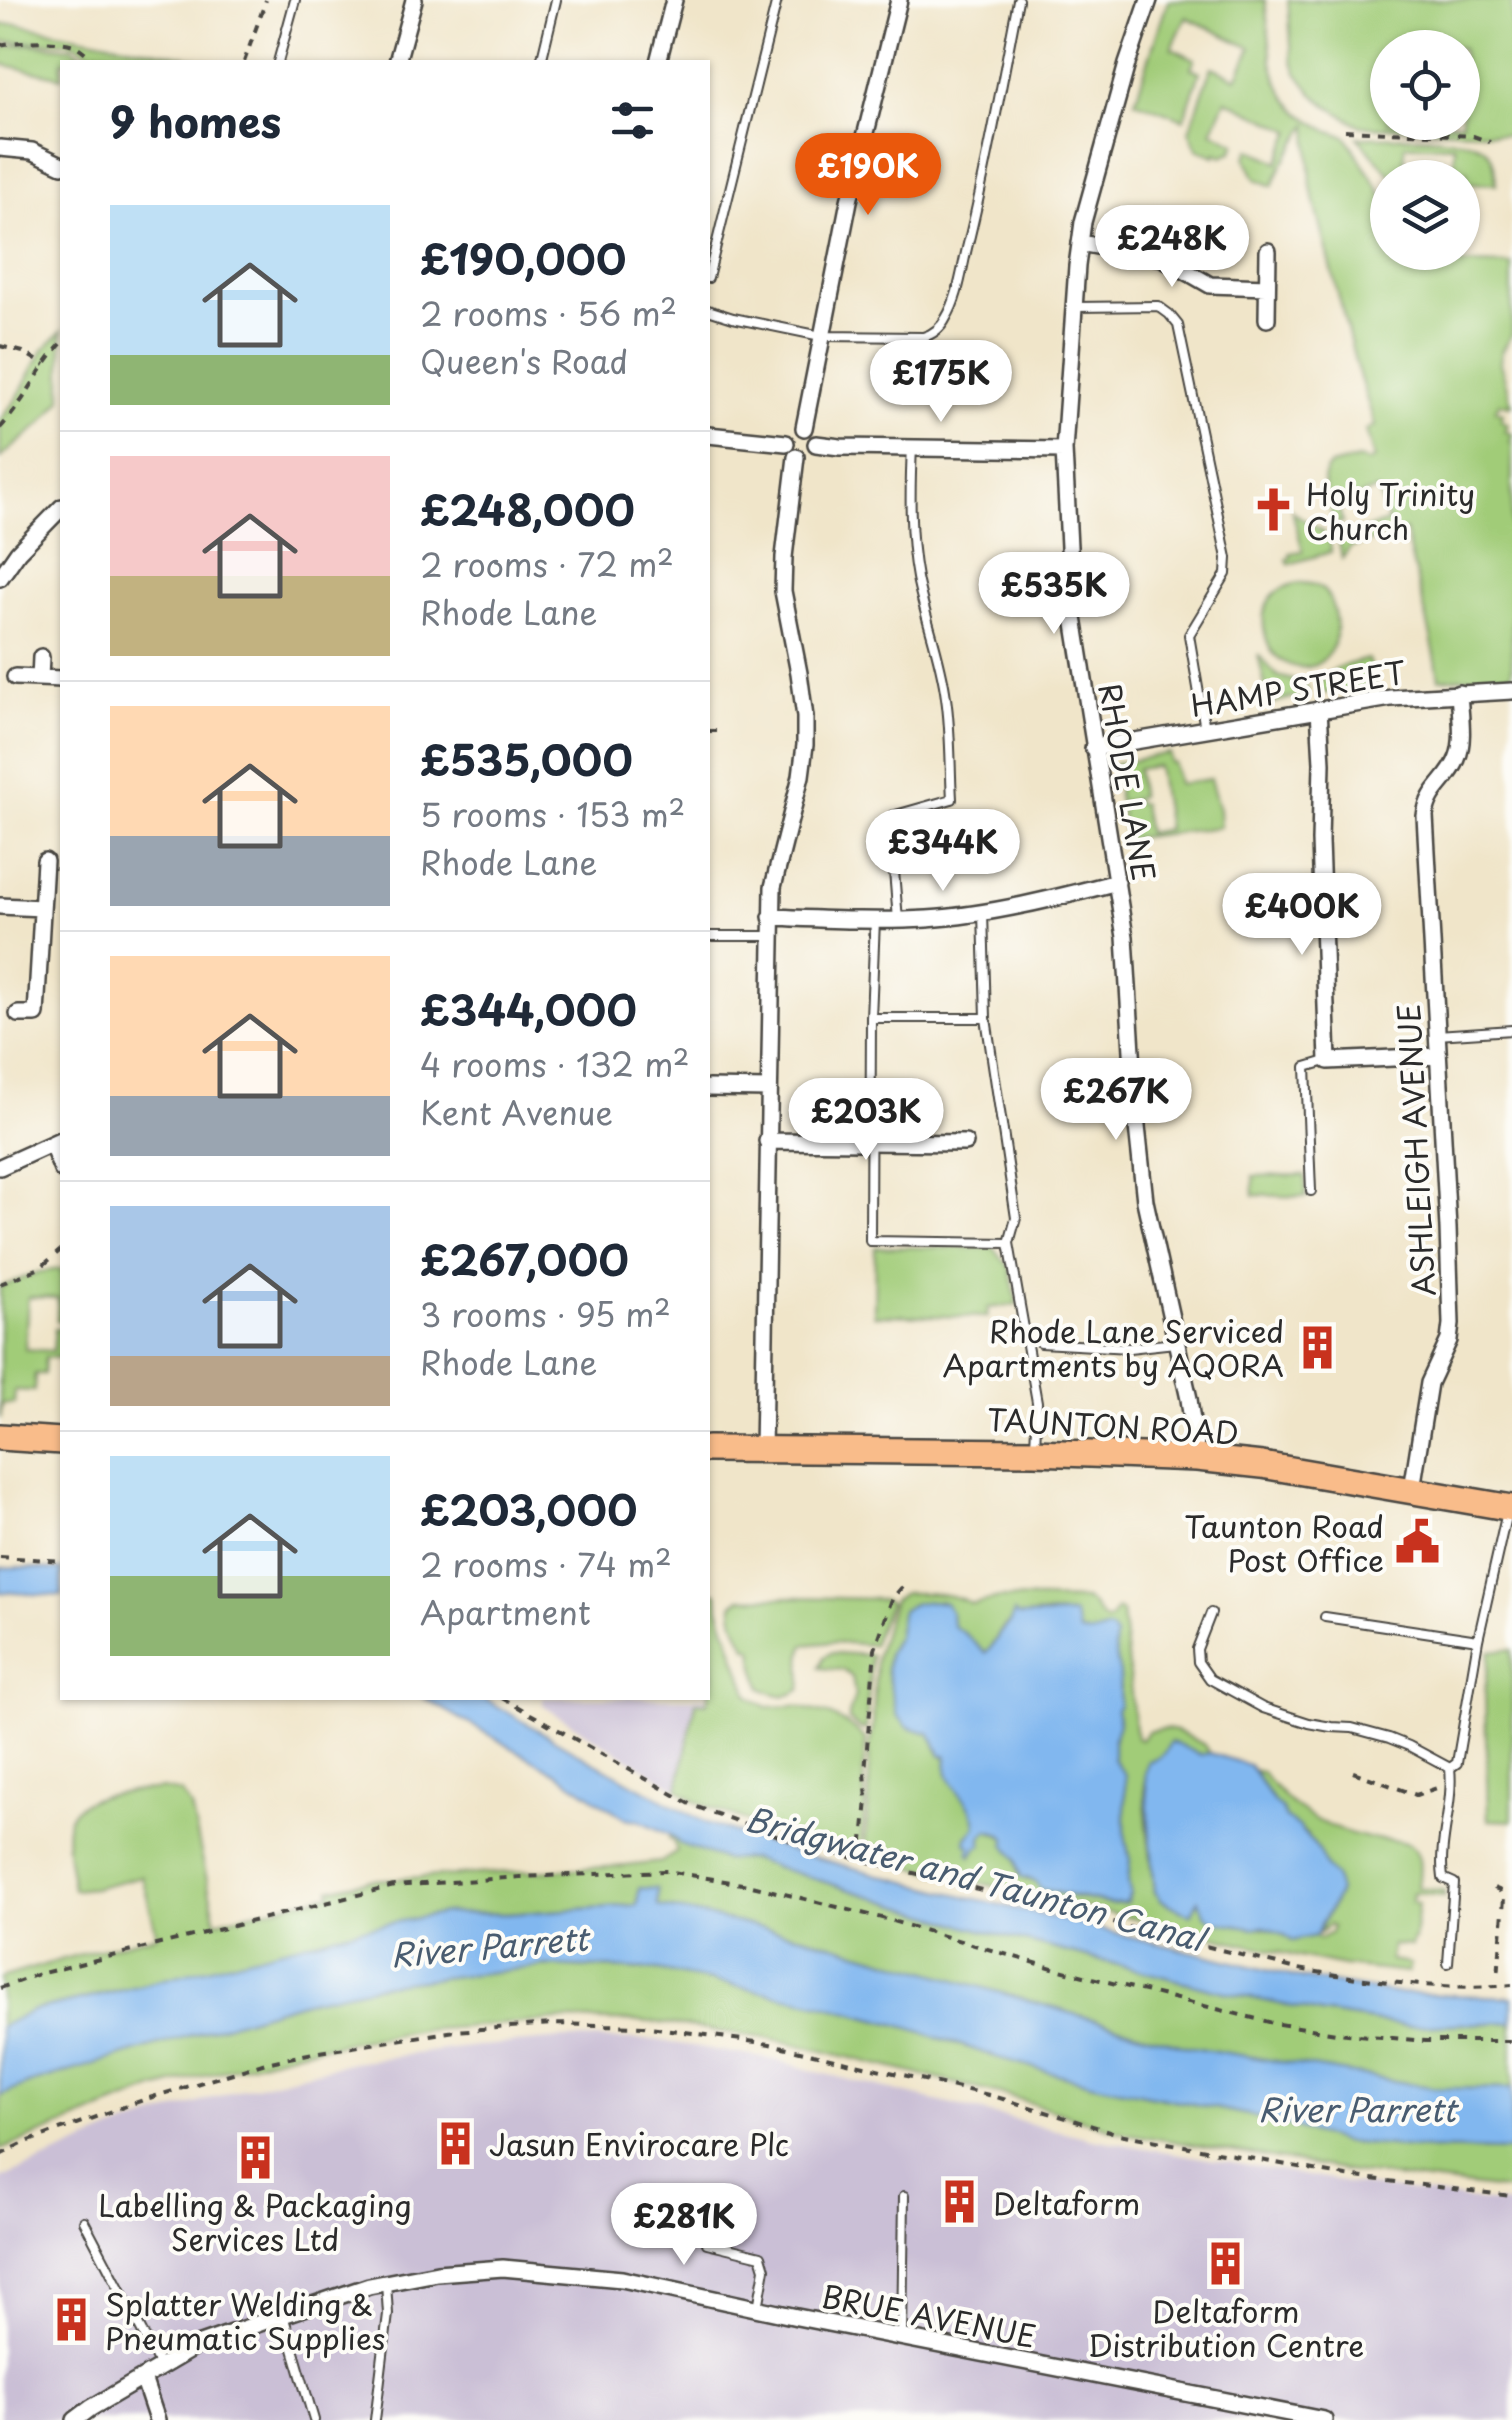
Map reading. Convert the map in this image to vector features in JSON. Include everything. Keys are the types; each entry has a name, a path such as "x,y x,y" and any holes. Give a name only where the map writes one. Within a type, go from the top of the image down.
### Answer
{"main road":[{"path":"3,1440 60,1441"},
{"name":"TAUNTON ROAD","path":"710,1449 1035,1452 1197,1458 1510,1508"}],"street":[{"path":"398,60 414,0"},
{"path":"659,60 674,0"},
{"path":"804,428 849,201 899,0"},
{"name":"RHODE LANE","path":"1149,0 1090,191 1080,243 1064,450 1072,606 1118,882 1145,1201 1189,1399 1197,1458"},
{"path":"0,148 32,150 60,164"},
{"path":"1080,243 1163,258 1210,285 1268,287"},
{"path":"1267,319 1268,251"},
{"path":"804,428 812,432 816,444 810,456 796,457 788,452 786,443 790,433 804,428"},
{"path":"710,436 786,443"},
{"path":"816,444 1064,450"},
{"path":"763,1450 772,887 801,776 805,744 798,673 782,591 796,457"},
{"path":"0,578 18,552 60,509"},
{"path":"40,678 41,657"},
{"path":"15,677 60,679"},
{"name":"HAMP STREET","path":"1094,748 1391,698 1512,690"},
{"name":"ASHLEIGH AVENUE","path":"1412,1490 1429,1384 1451,1334 1425,816 1429,797 1459,753 1459,693"},
{"path":"1320,709 1320,842 1328,1060 1438,1056"},
{"path":"18,1014 36,1014 45,861"},
{"path":"771,917 932,918 1061,897 1118,882"},
{"path":"0,906 42,908"},
{"path":"710,1088 768,1089"},
{"path":"767,1141 966,1143"},
{"path":"0,1167 57,1142"},
{"name":"BRUE AVENUE","path":"75,2420 200,2344 369,2286 436,2273 502,2268 622,2278 902,2338 1324,2420"},
{"path":"143,2378 157,2420"}],"lane":[{"path":"279,60 295,0"},
{"path":"541,60 556,0"},
{"path":"710,270 778,0"},
{"path":"710,311 821,336 923,337 934,333 945,320 955,296 983,180 1018,0"},
{"path":"1074,307 1158,306 1178,325 1226,558 1226,574 1189,635 1204,729"},
{"path":"898,920 892,816 952,799 946,699 912,540 912,446"},
{"path":"983,910 986,1018 1016,1218 1009,1243 1037,1402 1035,1452"},
{"path":"874,920 870,1241 1009,1243"},
{"path":"710,936 771,936"},
{"path":"871,1018 986,1018"},
{"path":"1436,1035 1512,1030"},
{"path":"1311,1191 1306,1067 1328,1060"},
{"path":"1041,1343 1130,1348 1175,1343"},
{"path":"1450,1768 1456,1763 1478,1640 1510,1508"},
{"path":"1211,1613 1197,1649 1198,1662 1210,1679 1263,1708 1330,1728 1352,1728 1389,1738 1450,1768"},
{"path":"1325,1616 1478,1640"},
{"path":"1448,1964 1454,1884 1443,1878 1441,1864 1450,1768"},
{"path":"902,2338 904,2196"},
{"path":"84,2221 161,2368"},
{"path":"707,2243 761,2256 765,2269 758,2308"},
{"path":"375,2420 388,2314 386,2282"},
{"path":"282,2315 314,2420"}],"path":[{"path":"245,60 266,0"},
{"path":"0,45 69,44 94,60"},
{"path":"1344,130 1473,136 1490,142"},
{"path":"0,346 23,352 45,365"},
{"path":"0,428 26,398 60,346"},
{"path":"710,731 716,731"},
{"path":"0,1284 40,1268 60,1251"},
{"path":"0,1558 60,1562"},
{"path":"860,1860 867,1800 865,1772 874,1649 892,1599 902,1587"},
{"path":"506,1700 694,1806 810,1847 1293,1968 1426,1986 1512,1986"},
{"path":"1353,1772 1416,1795 1451,1783"},
{"path":"0,1988 39,1974 394,1886 666,1870 817,1901 1056,1969 1273,2022 1426,2042 1512,2042"},
{"path":"1494,1888 1504,1898 1498,1978"},
{"path":"0,2154 146,2099 312,2053 455,2031 551,2024 644,2026 789,2048 994,2096 1119,2134 1348,2176 1512,2196"}],"shaded area":[{"path":"710,1638 713,1676 710,1690"},
{"path":"543,1700 708,1700 696,1702 678,1789 543,1706"},
{"path":"561,2039 656,2040 781,2061 1093,2139 1360,2185 1512,2205 1512,2420 0,2420 0,2179 123,2127 238,2090 352,2062"}],"green space":[{"path":"1168,0 1265,0 1272,62 1286,97 1300,113 1327,130 1346,136 1370,175 1370,270 1480,270 1480,264 1512,265 1512,334 1502,350 1500,363 1512,405 1499,403 1496,410 1503,413 1501,420 1508,424 1505,431 1512,434 1512,674 1439,679 1405,530 1350,548 1342,559 1337,532 1345,530 1347,535 1388,522 1378,490 1337,503 1343,523 1334,524 1323,479 1331,466 1374,459 1366,430 1375,426 1311,187 1308,125 1273,186 1256,179 1246,158 1250,149 1278,162 1292,131 1226,100 1212,131 1236,143 1232,152 1215,156 1197,149 1189,131 1212,67 1237,78 1251,48 1186,17 1172,48 1195,59 1191,68 1200,72 1184,119 1135,101"},
{"path":"1288,0 1512,0 1512,131 1507,135 1480,132 1480,30 1370,30 1370,126 1361,126 1331,108 1313,94 1292,59"},
{"path":"17,24 203,60 100,60 69,42 0,42 0,25"},
{"path":"26,44 73,48 89,60 60,60 60,77 0,64 2,47"},
{"path":"1358,137 1461,140 1475,143 1490,155 1496,184 1480,183 1480,160 1454,160 1455,145 1405,145 1405,160 1378,160"},
{"path":"60,333 60,401 43,422 0,458 0,420 43,350"},
{"path":"1292,511 1323,532 1331,552 1289,564 1290,553 1303,551"},
{"path":"1299,583 1322,589 1333,607 1336,624 1332,649 1317,664 1307,667 1285,663 1274,654 1264,623 1270,599 1281,589"},
{"path":"1258,654 1277,676 1304,683 1307,694 1269,704"},
{"path":"1368,659 1376,685 1319,691 1322,680 1333,670"},
{"path":"1169,753 1178,784 1210,779 1220,827 1125,839 1120,805 1142,804 1147,833 1167,829 1157,766 1137,769 1140,796 1119,802 1115,764"},
{"path":"1305,1175 1306,1197 1254,1195 1253,1176"},
{"path":"875,1247 994,1248 1010,1268 1017,1305 988,1308 987,1317 874,1315"},
{"path":"60,1269 60,1322 58,1298 28,1297 25,1349 53,1351 55,1329 60,1329 60,1358 45,1357 44,1374 35,1374 34,1391 15,1390 14,1404 2,1404 0,1419 0,1287 39,1272"},
{"path":"710,1593 718,1594 719,1608 749,1696 767,1707 795,1706 827,1714 866,1739 860,1854 811,1843 727,1814 696,1802 678,1789 696,1702 710,1700"},
{"path":"904,1593 931,1593 972,1604 1000,1598 1084,1600 1106,1622 1117,1609 1122,1612 1136,1738 1141,1740 1148,1731 1176,1731 1203,1744 1210,1753 1199,1755 1171,1742 1162,1755 1148,1761 1147,1825 1155,1892 1162,1901 1191,1915 1198,1900 1216,1920 1267,1929 1292,1941 1315,1936 1319,1939 1330,1933 1329,1925 1317,1934 1339,1892 1335,1877 1306,1834 1285,1818 1253,1770 1262,1772 1284,1797 1322,1823 1368,1838 1404,1843 1417,1853 1418,1888 1443,1891 1445,1896 1413,1893 1412,1902 1418,1904 1414,1940 1411,1946 1392,1945 1390,1961 1410,1964 1408,1973 1304,1958 864,1856 876,1656 893,1600","holes":["940,1601 950,1612 953,1626 985,1654 1004,1627 1027,1616 1073,1615 1079,1633 1112,1631 1120,1694 1113,1759 1125,1775 1125,1835 1130,1861 1127,1903 1109,1904 1050,1892 1025,1879 1019,1874 1005,1837 988,1830 973,1854 967,1837 976,1827 971,1808 949,1777 947,1758 939,1753 929,1733 908,1727 897,1715 886,1669 902,1609 915,1603"]},
{"path":"741,1598 875,1599 889,1603 872,1645 804,1645 801,1689 792,1694 777,1694 762,1688 753,1648 747,1647 739,1632 733,1604"},
{"path":"1512,1649 1512,1821 1488,1820 1485,1690 1490,1651"},
{"path":"831,1653 871,1655 866,1730 849,1720 855,1695 852,1677 843,1670 819,1668"},
{"path":"163,1789 181,1793 191,1807 216,1921 331,1894 330,1889 370,1880 661,1862 677,1852 669,1839 671,1835 725,1860 751,1859 966,1926 1220,1991 1406,2026 1512,2022 1512,2089 1436,2088 1186,2046 807,1937 657,1906 639,1889 637,1905 507,1914 445,1913 32,2011 0,2027 0,1978 157,1935 142,1876 73,1890 66,1834 71,1814 91,1800"},
{"path":"545,1966 658,1970 813,2002 1090,2083 1264,2118 1342,2142 1512,2151 1512,2191 1353,2172 1124,2133 1012,2097 778,2040 653,2022 561,2020 421,2030 301,2050 155,2089 0,2150 0,2096 28,2084 304,2001 385,1984"}],"water":[{"path":"0,1568 60,1570 60,1596 0,1592"},
{"path":"932,1601 945,1603 953,1626 985,1653 1014,1613 1074,1615 1079,1633 1112,1631 1120,1674 1116,1710 1119,1723 1113,1759 1125,1775 1125,1835 1130,1861 1130,1894 1126,1903 1110,1904 1041,1889 1035,1881 1021,1877 1016,1859 1005,1844 1007,1840 993,1831 982,1836 982,1846 971,1856 967,1837 976,1827 971,1808 949,1777 946,1755 941,1755 929,1733 908,1727 897,1715 886,1669 902,1609"},
{"path":"428,1700 486,1700 706,1823 788,1850 1295,1977 1394,1993 1512,1997 1512,2022 1406,2026 1321,2013 966,1926 751,1859 725,1860 680,1844 671,1835 625,1818 560,1775"},
{"path":"1170,1742 1199,1755 1210,1753 1249,1765 1285,1818 1316,1847 1335,1877 1339,1892 1315,1936 1292,1941 1263,1926 1214,1921 1206,1916 1198,1900 1191,1915 1162,1901 1155,1892 1145,1775 1148,1761 1162,1755"},
{"name":"River Parrett","path":"639,1888 658,1889 658,1906 807,1937 1186,2046 1436,2088 1512,2089 1512,2151 1342,2142 1264,2118 1090,2083 813,2002 658,1970 545,1966 385,1984 304,2001 28,2084 0,2096 0,2027 32,2011 362,1928 445,1913 507,1914 637,1905"}],"place":[{"name":"Holy Trinity Church","path":"1273,510"},
{"name":"Rhode Lane Serviced Apartments by AQORA","path":"1317,1347"},
{"name":"Taunton Road Post Office","path":"1417,1542"},
{"name":"Jasun Envirocare Plc","path":"456,2143"},
{"name":"Labelling & Packaging Services Ltd","path":"255,2157"},
{"name":"Deltaform","path":"960,2202"},
{"name":"Deltaform Distribution Centre","path":"1226,2263"},
{"name":"Splatter Welding & Pneumatic Supplies","path":"72,2320"}],"water label":[{"name":"Bridgwater and Taunton Canal","path":"975,1878"}]}
